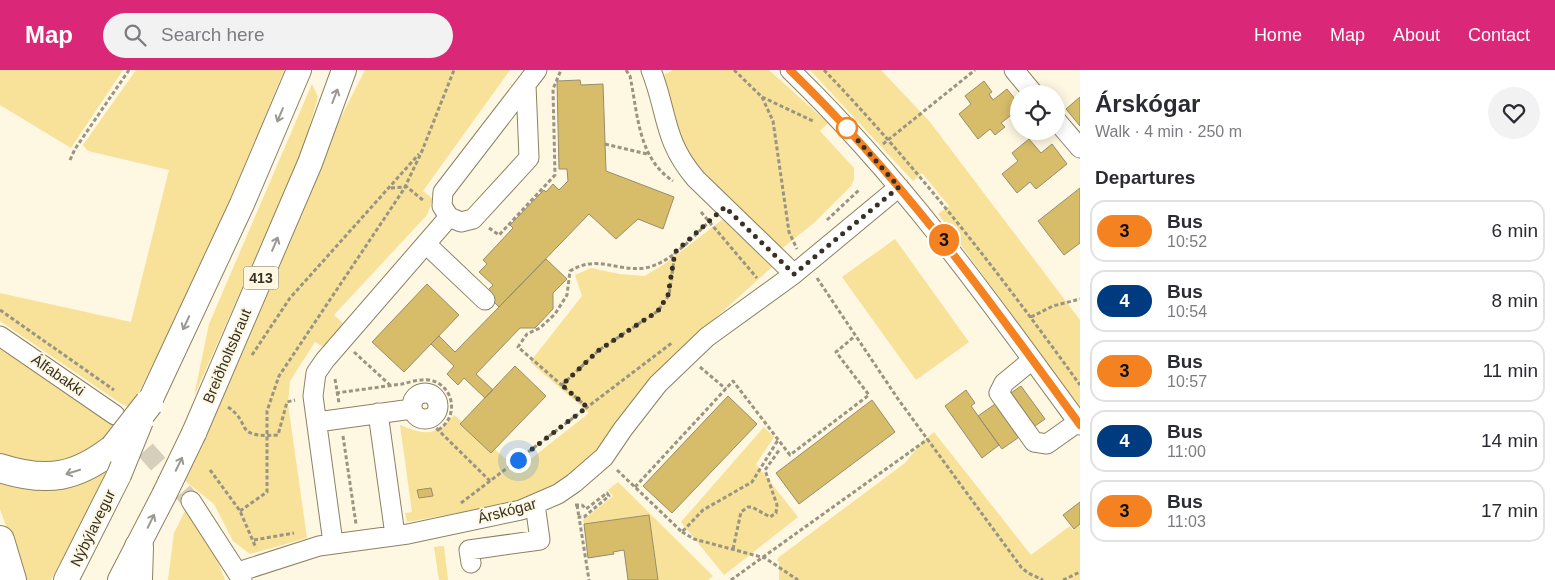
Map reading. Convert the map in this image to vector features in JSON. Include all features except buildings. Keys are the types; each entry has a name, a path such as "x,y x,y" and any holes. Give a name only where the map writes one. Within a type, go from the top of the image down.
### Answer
{"highway":[{"path":"0,468 18,474 58,476 75,472 96,462 114,448 149,403"},
{"path":"0,540 12,580"},
{"path":"138,580 139,546"}],"main road":[{"path":"82,580 119,475 149,403 242,204 299,70"},
{"name":"Breiðholtsbraut","path":"120,580 139,546 194,433 310,163 344,70"},
{"name":"Nýbýlavegur","path":"66,580 119,475"}],"street":[{"path":"651,70 671,142 681,162 794,274"},
{"path":"790,70 831,110 944,240 1079,424 1047,444 1034,442 999,394 1004,383 1032,360"},
{"path":"1014,70 1026,85"},
{"path":"532,77 529,158 472,219 461,222 448,218 442,206 443,192 532,77"},
{"path":"1065,130 1080,148"},
{"name":"Árskógar","path":"240,576 332,536 521,510 574,483 604,457 644,401 673,368 707,337 794,274 899,187"},
{"path":"332,536 314,384 320,366 448,218"},
{"path":"426,244 485,300"},
{"name":"Álfabakki","path":"0,336 115,415"},
{"path":"317,422 378,414 420,414"},
{"path":"378,414 394,527"},
{"path":"191,501 240,576"},
{"path":"471,563 469,550 540,540 536,504"}],"path":[{"path":"70,160 75,149 129,70"},
{"path":"404,189 422,151 454,70"},
{"path":"484,234 491,227 499,235 555,175 553,89 561,70"},
{"path":"734,70 762,96 815,122"},
{"path":"824,70 943,202 1031,317 1080,385"},
{"path":"878,147 975,70"},
{"path":"762,96 773,121 789,232 796,249"},
{"path":"605,144 648,154"},
{"path":"247,363 290,298 422,151"},
{"path":"390,188 404,189 407,187 448,218"},
{"path":"587,407 518,347 527,334 540,328 555,314 567,295 570,271 580,265 597,262 624,268 644,268 662,262 725,207"},
{"path":"562,385 599,350 658,311 668,295 675,252"},
{"path":"750,284 764,273"},
{"path":"816,278 928,439 1021,567 1028,574 1043,580"},
{"path":"1031,317 1053,306 1080,300"},
{"path":"0,310 118,393"},
{"path":"636,487 734,382 790,455 869,395 836,352 855,336"},
{"path":"453,506 462,503 675,340"},
{"path":"348,357 359,343"},
{"path":"352,350 390,385"},
{"path":"334,376 340,412"},
{"path":"221,413 225,405 237,415 244,430 251,434 266,436 278,435 282,416"},
{"path":"420,414 490,481"},
{"path":"342,430 356,524"},
{"path":"731,580 765,558 928,439"},
{"path":"682,532 703,510 752,482 778,440"},
{"path":"733,549 741,512 744,509 752,507 770,517 776,512 777,505 765,470 780,450"},
{"path":"604,457 682,532 694,539 765,558 798,580"},
{"path":"210,470 240,511 257,550"},
{"path":"572,504 582,505 586,509 606,493 609,496 584,517 579,517"},
{"path":"577,505 589,580"},
{"path":"254,540 332,536 356,524 394,527"},
{"path":"1063,580 1080,572"}],"shaded area":[{"path":"0,70 123,70 71,148 0,105"},
{"path":"136,70 284,70 208,254 131,408 120,403 0,321 0,293 131,322 169,170 88,151 83,145"},
{"path":"365,70 510,70 423,191 433,199 427,215 334,315 345,325 327,349 315,342 290,381 288,404 307,538 250,554 233,541 214,504 185,481 334,131"},
{"path":"673,70 769,70 828,123 820,131 854,168 854,179 851,186 815,222 780,250 688,161 662,86 664,75"},
{"path":"810,70 881,70 930,122 1080,320 1080,407 938,214 949,206 922,173 913,181"},
{"path":"312,84 318,97 302,153 194,396 209,324"},
{"path":"723,219 772,267 673,356 629,406 591,460 558,484 508,504 407,522 405,513 412,512 400,425 416,431 429,432 441,427 454,415 518,469 589,413 530,362 582,296 575,275 591,268 619,274 645,276 666,263"},
{"path":"895,239 969,342 916,380 842,277"},
{"path":"0,347 93,408 114,427 106,437 72,460 22,465 0,455"},
{"path":"764,427 774,437 756,464 798,517 724,575 681,522"},
{"path":"934,432 1031,555 1070,526 1073,530 1080,525 1080,580 779,580 779,562 777,560 779,557 905,463 922,442"},
{"path":"114,468 51,580 21,580 19,562 0,509 0,479 82,482"},
{"path":"618,482 713,576 708,580 658,580 649,515 584,524 583,520 613,496 608,490"},
{"path":"187,507 217,559 225,580 168,580 174,533"},
{"path":"444,546 448,580 439,580 434,547"}],"tunnel":[{"path":"127,429 191,501"}],"bus line":[{"name":"3","path":"790,70 831,110 938,233 983,291 1080,425"}],"route":[{"path":"518,460 587,407 562,385 599,350 658,311 664,304 671,286 675,252 725,207 794,274 899,187 847,128"}]}
